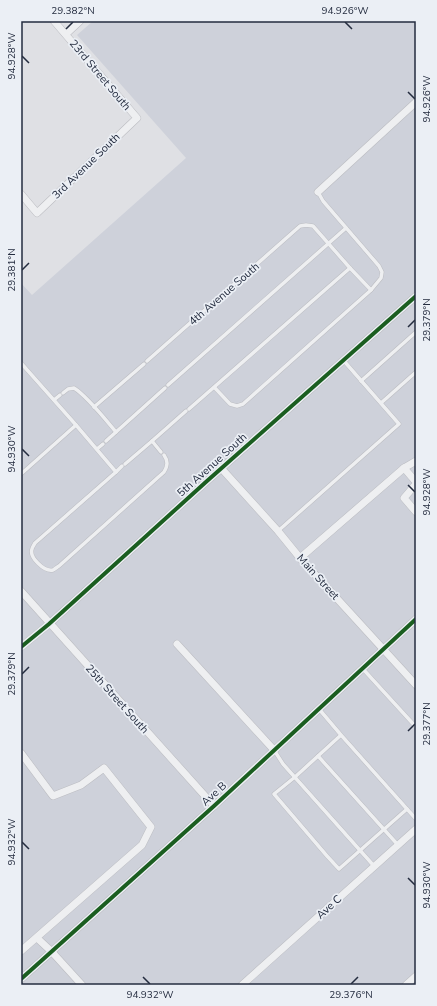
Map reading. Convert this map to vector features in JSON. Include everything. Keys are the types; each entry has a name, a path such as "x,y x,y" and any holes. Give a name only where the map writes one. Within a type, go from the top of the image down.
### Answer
{"street":[{"name":"23rd Street South","path":"54,21 137,118 126,128"},
{"path":"66,34 80,21"},
{"path":"318,192 416,102"},
{"name":"3rd Avenue South","path":"21,194 37,213 126,128"},
{"name":"5th Avenue South","path":"21,648 221,468 416,296"},
{"path":"300,558 404,468 416,461"},
{"name":"Main Street","path":"221,468 278,531 300,558 416,685"},
{"path":"404,468 416,483 404,498 416,512"},
{"name":"25th Street South","path":"21,591 49,624 214,806"},
{"name":"Ave B","path":"21,980 214,806 416,619"},
{"path":"177,644 274,750"},
{"path":"21,753 53,796 81,785 104,768 151,827 142,845 21,952"},
{"name":"Ave C","path":"242,985 416,829"},
{"path":"37,938 82,985"},
{"path":"406,985 416,976"}],"lane":[{"path":"214,387 230,404 237,406 243,404 370,290 380,278 382,272 379,266 323,201 318,192"},
{"name":"4th Avenue South","path":"94,407 300,226 313,226 329,244"},
{"path":"97,449 166,386 346,228"},
{"path":"329,244 370,290"},
{"path":"152,441 168,460 168,466 164,472 59,566 52,570 45,569 38,563 32,555 32,548 35,543 350,268"},
{"path":"361,381 416,332"},
{"path":"278,531 399,424 344,360"},
{"path":"21,363 116,472"},
{"path":"381,403 416,372"},
{"path":"54,400 68,389 74,388 79,391 116,432"},
{"path":"21,474 76,425"},
{"path":"363,668 416,727"},
{"path":"319,709 416,818"},
{"path":"341,735 274,794 327,856 340,869 407,809"},
{"path":"274,750 283,764 374,867"},
{"path":"318,756 398,845"}],"shaded area":[{"path":"93,21 416,21 416,985 21,985 21,283 32,295 186,158 77,35"}],"cycle path":[{"path":"21,647 49,624 207,481 416,296"},
{"path":"21,979 214,806 416,619"}]}
